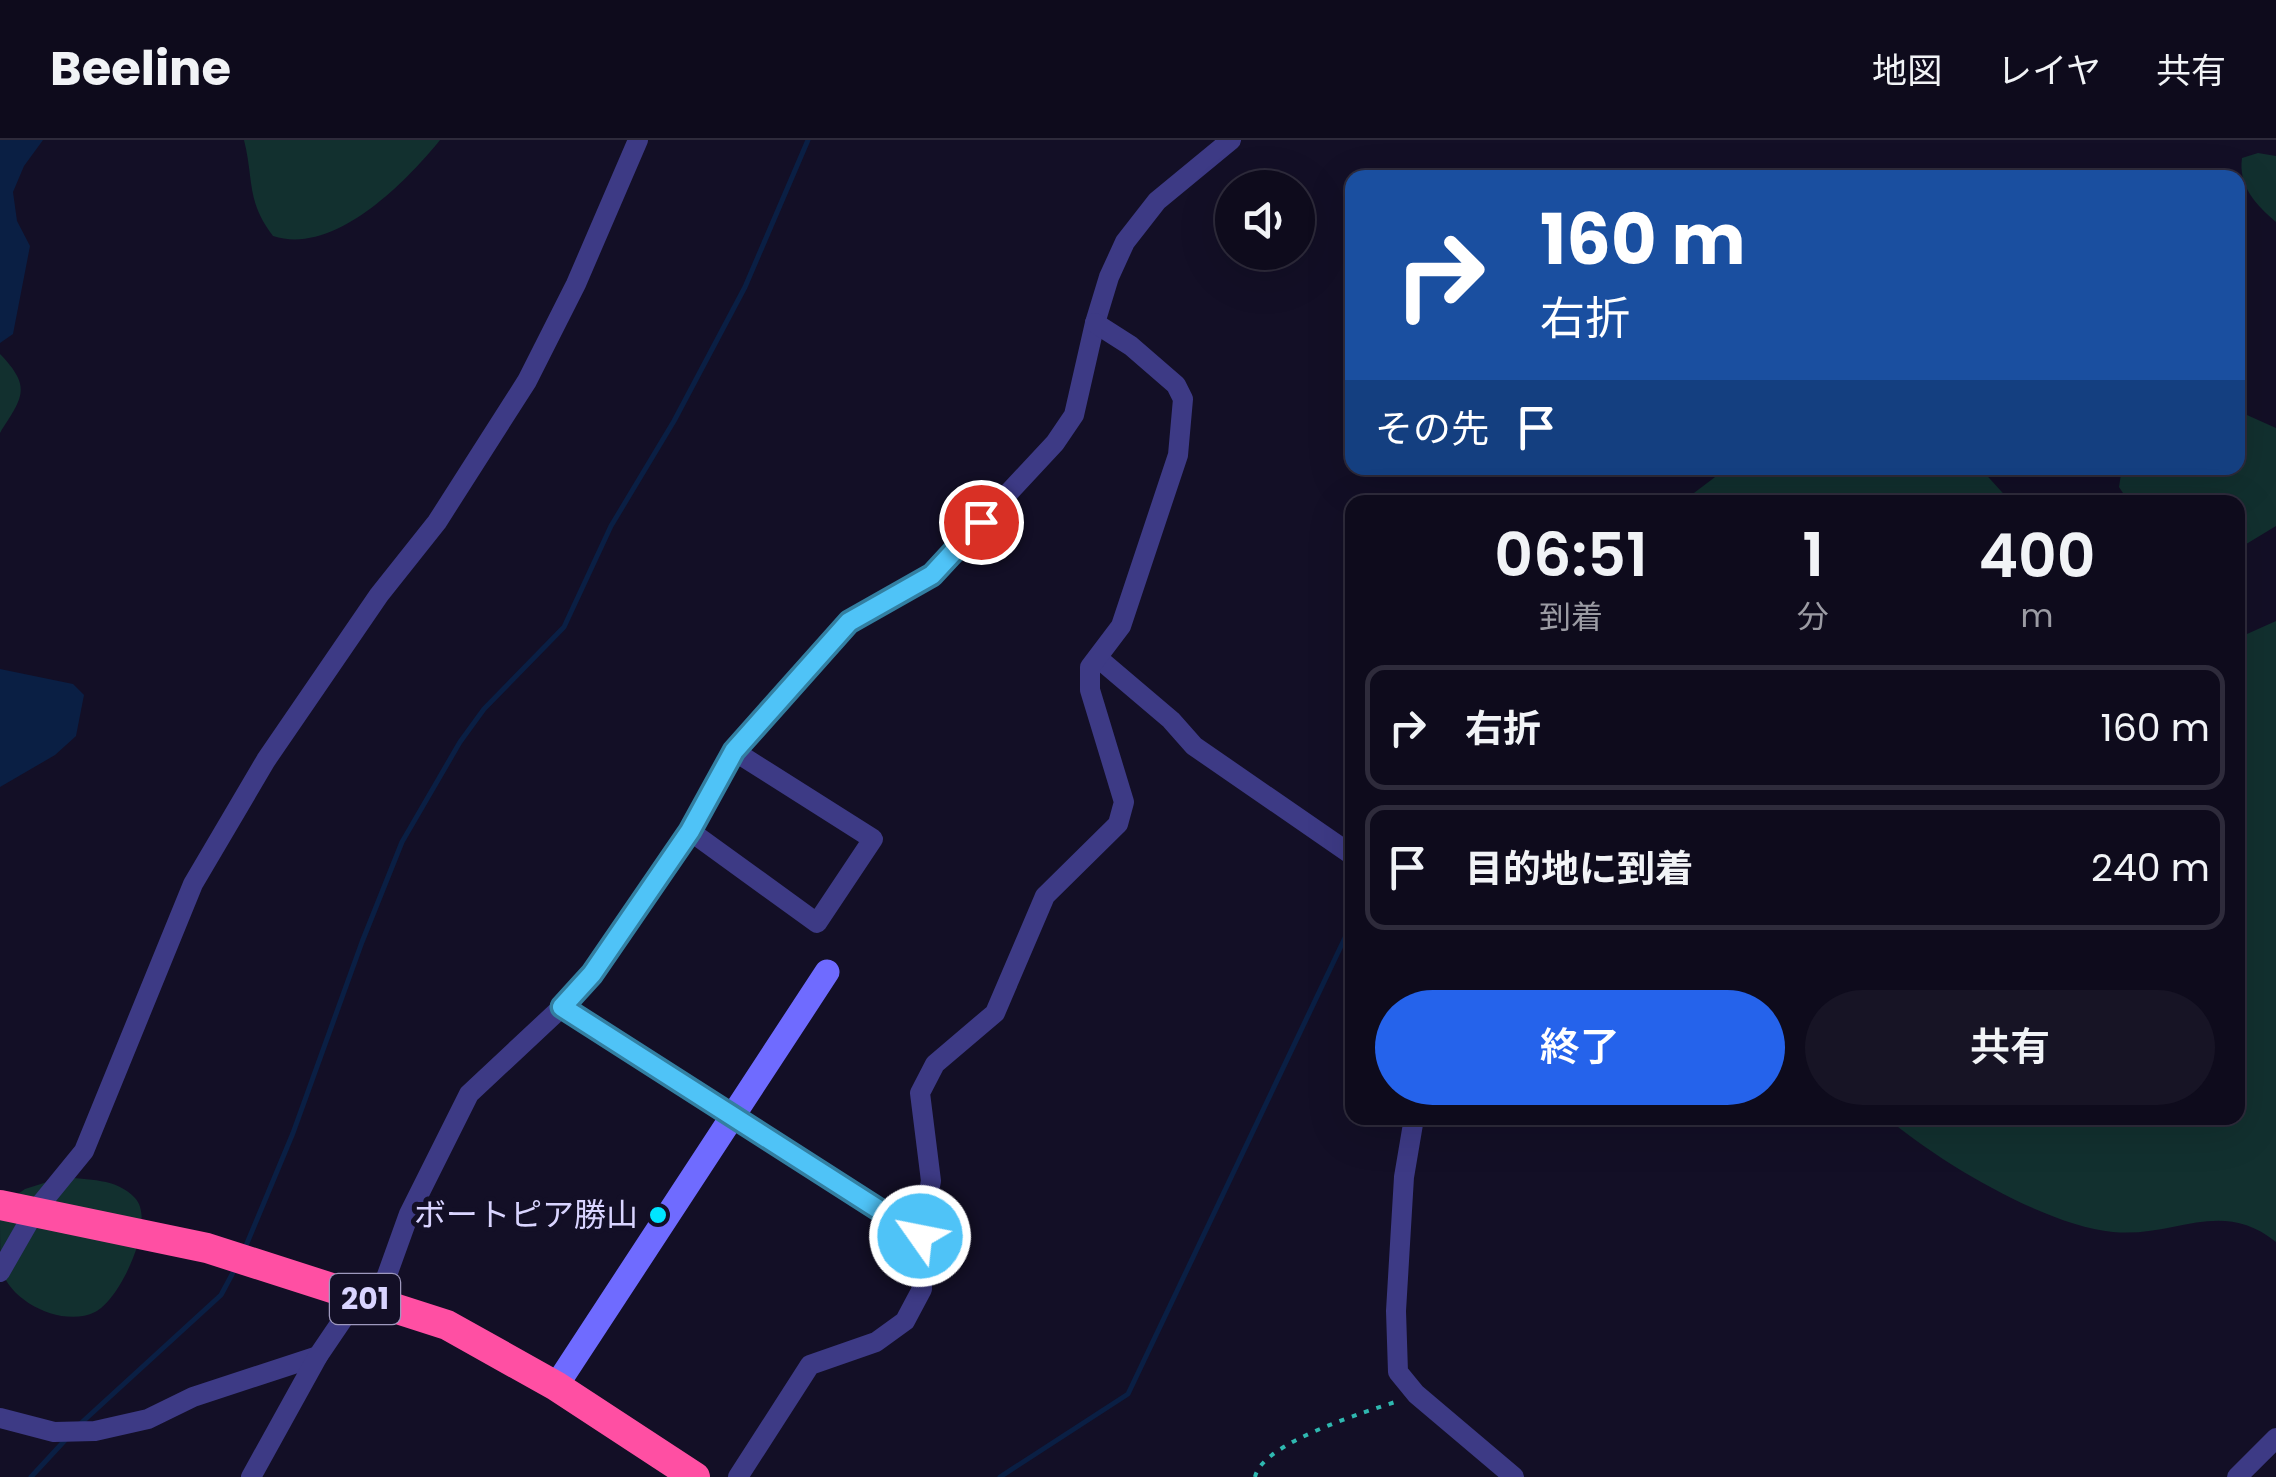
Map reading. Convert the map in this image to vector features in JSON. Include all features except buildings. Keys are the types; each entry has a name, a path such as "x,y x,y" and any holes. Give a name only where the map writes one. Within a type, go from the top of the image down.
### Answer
{"highway":[{"name":"201","path":"0,1205 207,1248 448,1325 556,1386 695,1477"}],"street":[{"path":"0,1272 35,1211 84,1151 193,884 266,760 379,594 437,522 527,382 576,284 638,140"},
{"path":"251,1477 318,1356 368,1300 469,1094 592,974 690,831 734,751 849,622 932,575 1055,443 1074,415 1095,322 1125,242 1157,201 1231,140"},
{"path":"738,1477 810,1365 876,1342 905,1321 922,1289 920,1236 931,1181 920,1094 935,1064 995,1014 1045,896 1118,824 1124,802 1090,690 1090,668 1121,626 1178,454 1183,399 1176,385 1146,358 1095,322"},
{"path":"1098,658 1171,720 1194,746 1345,850"},
{"path":"690,831 817,923 873,840 734,751"},
{"path":"556,1386 827,972"},
{"path":"562,1007 920,1236"},
{"path":"1413,1125 1404,1177 1396,1310 1398,1372 1416,1394 1514,1477"},
{"path":"0,1418 54,1432 95,1431 148,1419 193,1397 318,1356"},
{"path":"2237,1477 2276,1438"}],"path":[{"path":"1255,1477 1257,1468 1273,1452 1416,1394"}],"green space":[{"path":"244,140 440,140 408,176 366,212 320,235 296,239 273,236 258,212"},
{"path":"2258,153 2276,156 2276,222 2255,202 2246,186 2242,158"},
{"path":"0,354 17,376 21,393 0,433"},
{"path":"2245,414 2276,428 2276,526 2245,545 2245,495 2124,495 2119,487 2121,475 2245,475"},
{"path":"1718,475 1986,475 2005,495 1691,495"},
{"path":"2276,621 2276,1242 2236,1222 2197,1222 2136,1232 2086,1227 1994,1189 1896,1125 2245,1125 2245,635"},
{"path":"63,1177 120,1187 135,1198 141,1209 139,1241 124,1277 105,1305 82,1316 68,1317 39,1309 15,1291 1,1268 0,1207 25,1189"}],"water":[{"path":"0,140 43,140 24,166 13,192 17,221 30,246 13,334 0,343"},
{"path":"0,669 73,684 84,695 76,736 55,755 0,787"}],"waterway":[{"path":"245,1248 293,1133 402,842 460,742 484,709 564,627 611,526 674,421 745,287 808,140"},
{"path":"1000,1477 1128,1394 1345,938"},
{"path":"79,1425 221,1295 236,1267"},
{"path":"31,1477 68,1437"}],"place":[{"name":"ボートピア勝山","path":"658,1215"}],"route":[{"path":"920,1236 562,1007 592,974 690,831 734,751 849,622 932,575 981,522"}]}
